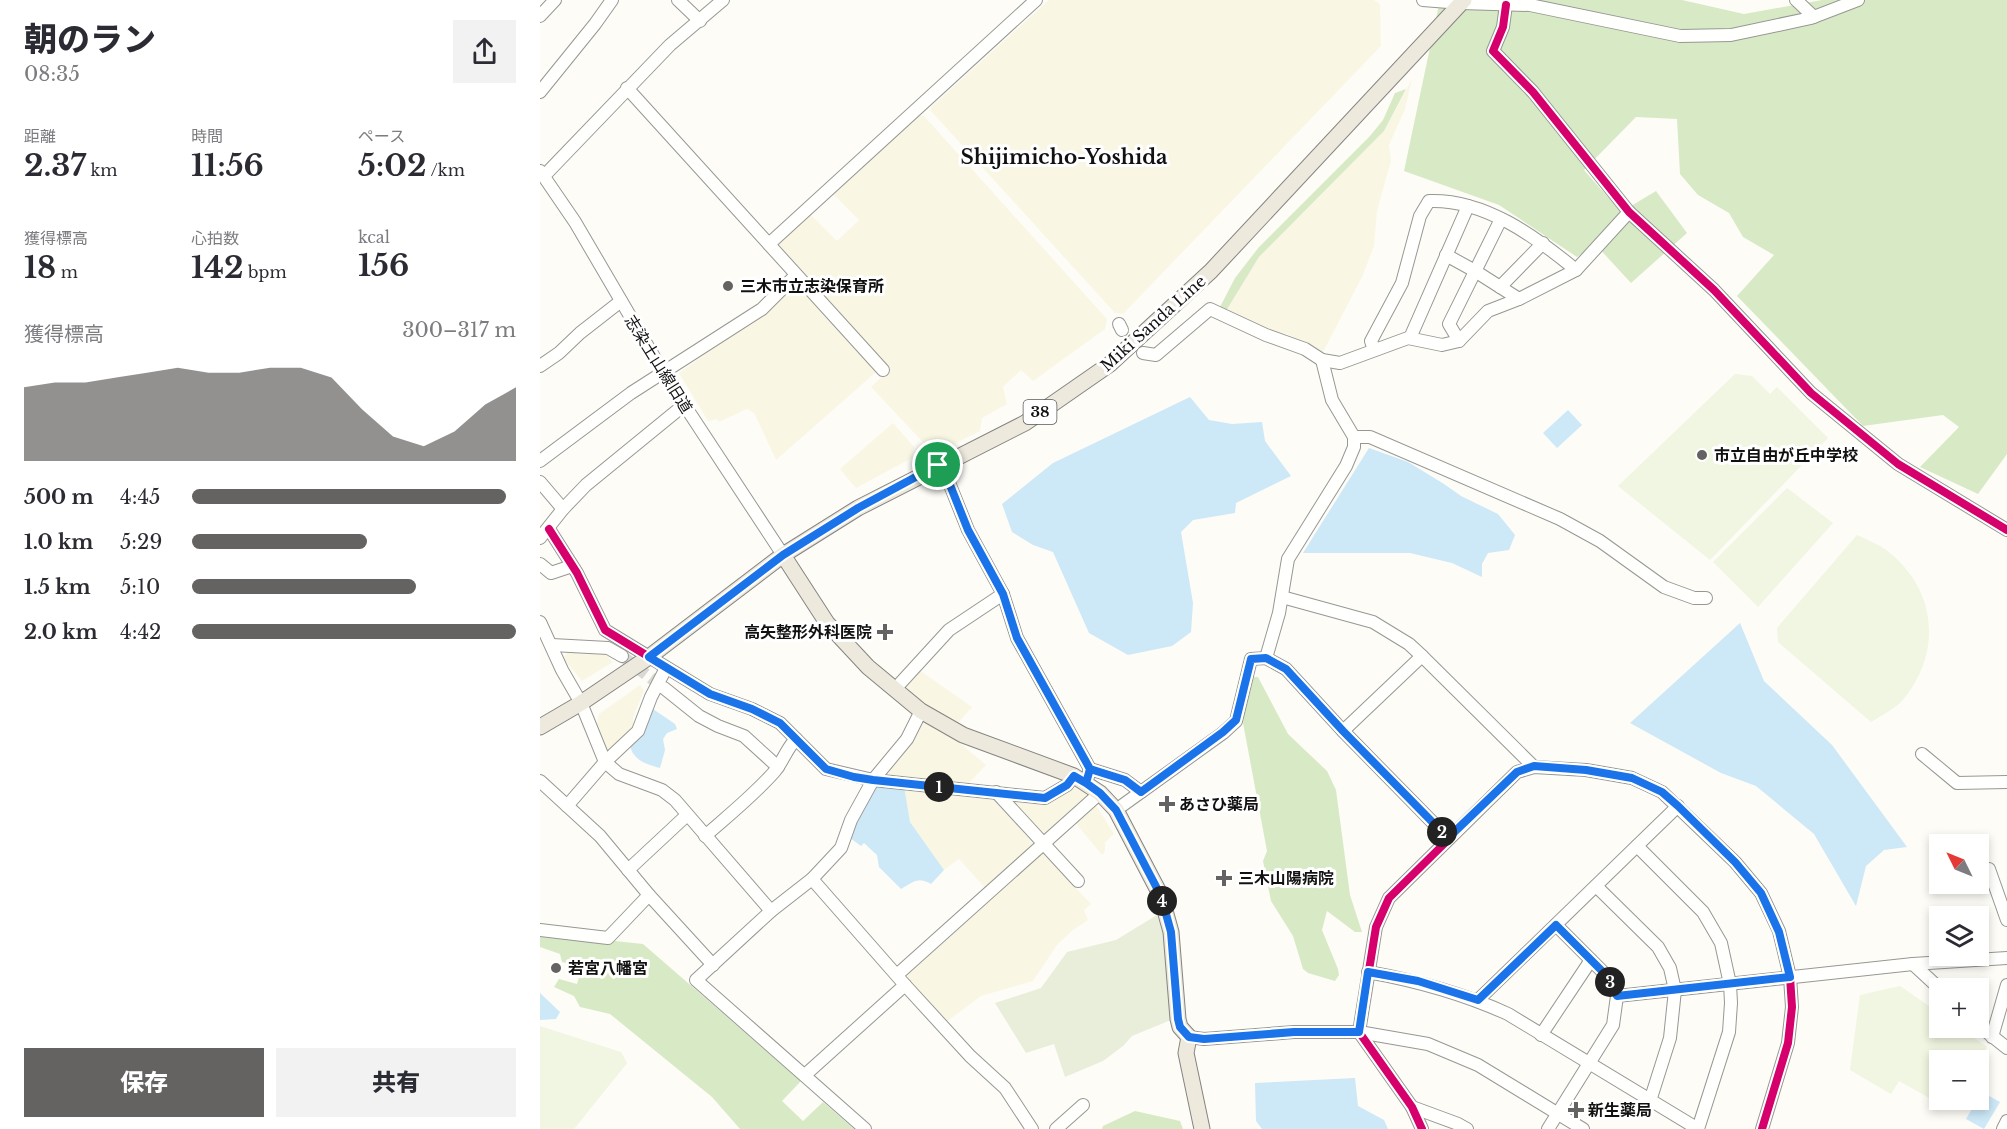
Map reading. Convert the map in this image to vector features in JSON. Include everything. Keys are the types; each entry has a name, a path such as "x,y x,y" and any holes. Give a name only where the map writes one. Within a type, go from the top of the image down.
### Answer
{"main road":[{"name":"Miki Sanda Line","path":"540,727 581,703 649,657 783,555 858,508 938,465 1025,423 1110,364 1211,272 1462,2"},
{"path":"783,555 827,623 868,667 921,711 963,735 1083,776 1116,810 1161,896 1171,932 1178,1019 1180,1027 1189,1037 1186,1053 1203,1129"}],"street":[{"path":"540,16 555,0"},
{"path":"540,92 612,0"},
{"path":"678,0 700,21"},
{"path":"542,173 670,45 723,0"},
{"path":"769,244 1036,0"},
{"path":"1423,0 1530,5 1680,36 1731,35 1814,17 1858,0"},
{"path":"1796,0 1814,17"},
{"path":"1506,5 1503,27 1493,51 1533,92 1629,212 1714,290 1811,393 1898,464 2007,530"},
{"path":"627,88 883,370"},
{"name":"志染土山線旧道","path":"542,173 575,222 664,374 783,555"},
{"path":"1374,350 1371,341 1402,283 1420,216 1429,201 1444,201 1468,206 1501,219 1543,243 1576,270"},
{"path":"1410,339 1468,206"},
{"path":"1143,353 1156,355 1210,309 1266,335 1305,349 1322,360 1340,363 1410,339 1442,345 1459,341 1488,311 1520,300 1576,270 1629,212"},
{"path":"1459,341 1449,324 1501,219"},
{"path":"1500,287 1543,243"},
{"path":"1446,255 1520,300"},
{"path":"540,461 631,393 664,374 762,309 796,275"},
{"path":"540,366 621,301"},
{"path":"1266,658 1279,613 1288,559 1346,466 1354,447 1354,437 1332,400 1322,360"},
{"path":"540,538 586,485 684,405"},
{"path":"1354,437 1370,437 1560,519 1600,541 1664,587 1694,598 1706,598"},
{"path":"938,465 950,485 968,530 1003,594 1017,638 1083,776"},
{"path":"540,482 563,509"},
{"path":"549,529 572,566 604,630 710,694 752,709 780,723 826,769 873,780 1045,798 1083,776 1125,780 1141,792"},
{"path":"540,564 551,573 572,566"},
{"path":"895,689 949,630 1003,594"},
{"path":"1282,597 1373,622 1409,644 1534,766"},
{"path":"540,622 562,670 581,703 605,762 619,774 662,790 675,800 771,911"},
{"path":"552,645 608,648 622,656"},
{"path":"1343,731 1422,656"},
{"path":"1116,810 1223,732 1236,720 1251,659 1266,658 1286,669 1448,838"},
{"path":"567,806 605,762 638,731 651,697 666,668"},
{"path":"664,688 699,716 744,736 778,767"},
{"path":"865,1129 696,980 771,911 812,879 841,848 851,820 873,780 906,739 921,711"},
{"path":"705,836 763,785 778,767 788,747 796,738"},
{"path":"1922,754 1957,783 2007,782"},
{"path":"1422,1129 1412,1107 1359,1032 1376,927 1389,898 1517,772 1534,766 1586,770 1632,778 1662,792 1735,862 1761,893 1779,932 1790,977 1792,1007 1788,1043 1762,1129"},
{"path":"540,781 600,836 712,965"},
{"path":"996,792 1078,881"},
{"path":"805,1075 1042,844 1100,793"},
{"path":"1478,1000 1678,806"},
{"path":"628,870 687,815"},
{"path":"1368,972 1418,981 1478,1000 1508,1014 1698,1129 1729,1032 1730,984 1721,943 1703,912 1637,846"},
{"path":"1989,868 2001,886 2007,920"},
{"path":"812,879 970,1056 1005,1088 1032,1129"},
{"path":"1596,886 1658,947 1670,968 1675,990 1670,1038 1650,1101"},
{"path":"540,930 608,938 649,895"},
{"path":"1548,1129 1612,1025 1617,996 1609,978 1556,925"},
{"path":"1617,996 1913,964 2007,958"},
{"path":"1541,1035 1591,960"},
{"path":"1913,964 1929,979"},
{"path":"1992,1037 2007,985"},
{"path":"1189,1037 1204,1039 1294,1032 1359,1032 1428,1044 1478,1065 1583,1129"},
{"path":"1989,1034 2007,1048"},
{"path":"1056,1129 1083,1105"},
{"path":"1412,1107 1467,1129"},
{"path":"2003,1129 2007,1121"}],"shaded area":[{"path":"1049,0 1374,0 1380,4 1381,46 1123,314 1115,313 930,110"},
{"path":"1412,79 1405,109 1389,145 1391,161 1377,211 1374,246 1362,277 1323,352 1287,334 1268,332 1226,311 1259,257 1384,131"},
{"path":"917,115 924,116 1107,319 1105,329 1033,381 1021,370 1003,387 1007,404 982,418 980,431 934,454 871,387 889,370 777,248 776,241 809,213 837,241 859,220 831,192"},
{"path":"796,282 875,368 875,373 776,460 754,413 747,409 719,422 717,419 708,421 679,373 759,315"},
{"path":"893,423 914,447 912,458 856,488 840,469"},
{"path":"568,652 606,655 613,662 582,681 563,658"},
{"path":"917,672 922,672 972,707 958,723 927,707 907,693 907,683"},
{"path":"640,685 644,691 633,717 633,728 606,754 597,725 599,714"},
{"path":"923,722 955,739 986,765 967,785 884,775 911,743"},
{"path":"904,786 994,798 1034,845 986,889 959,859 944,870 910,822"},
{"path":"1074,787 1087,795 1087,799 1044,837 1010,799 1017,798 1046,804"},
{"path":"1095,804 1114,834 1105,842 1105,851 1102,855 1074,821"},
{"path":"1040,850 1091,904 1084,910 1088,920 1057,945 1033,981 981,996 946,1022 908,980 908,970"}],"green space":[{"path":"1440,0 1682,0 1744,14 1822,0 2007,0 2007,454 1978,494 1920,467 1959,427 1943,415 1863,426 1737,296 1774,255 1743,237 1729,213 1698,195 1680,174 1677,119 1636,117 1584,170 1621,212 1656,191 1687,233 1631,283 1596,245 1577,257 1499,205 1404,171"},
{"path":"1406,89 1384,131 1259,257 1226,311 1220,307 1235,278 1259,247 1370,136 1383,120 1395,93"},
{"path":"1735,374 1752,376 1770,394 1777,387 1828,438 1710,560 1618,486"},
{"path":"1787,488 1833,523 1758,607 1713,562"},
{"path":"1857,535 1883,548 1903,565 1916,583 1924,602 1928,622 1928,642 1924,662 1915,682 1899,704 1871,722 1778,642 1777,628"},
{"path":"1253,677 1258,677 1288,734 1327,771 1336,790 1350,895 1362,932 1355,932 1327,911 1322,930 1338,969 1339,975 1335,981 1308,973 1303,969 1293,936 1271,901 1263,861 1267,851 1243,723 1246,700"},
{"path":"1157,915 1166,944 1171,1020 1132,1036 1103,1061 1065,1077 1054,1044 1026,1053 995,1003 1041,988 1067,952 1116,940"},
{"path":"540,933 643,944 801,1081 782,1101 803,1121 823,1102 854,1129 740,1129 712,1097 610,1014 580,1007 574,996 554,987 559,979 577,984 582,967 562,962 560,954 540,947"},
{"path":"1900,986 1929,1006 1929,1038 1974,1038 1987,1047 1985,1050 1929,1050 1929,1098 1899,1081 1891,1094 1850,1070 1860,995"},
{"path":"540,1026 621,1052 627,1063 574,1129 540,1129"},
{"path":"1135,1111 1180,1121 1183,1129 1102,1129 1103,1126"}],"water":[{"path":"1190,397 1209,420 1232,424 1262,422 1265,441 1291,476 1236,503 1235,513 1193,520 1181,532 1193,603 1191,632 1172,646 1128,655 1089,633 1053,552 1033,545 1012,532 1002,504 1053,463"},
{"path":"1568,410 1582,425 1557,448 1543,433"},
{"path":"1369,448 1408,462 1461,496 1498,514 1515,535 1509,550 1488,553 1482,564 1482,577 1452,563 1410,553 1303,553"},
{"path":"1740,623 1764,681 1832,745 1907,847 1884,850 1866,866 1856,906 1814,834 1756,786 1721,773 1630,723"},
{"path":"653,709 675,724 677,729 667,733 663,739 665,750 660,768 638,758 630,746 642,733"},
{"path":"874,786 904,786 910,822 944,870 931,884 919,880 901,889 879,867 877,855 864,843 861,846 850,838 859,813"},
{"path":"540,993 560,1012 556,1019 540,1020"},
{"path":"1355,1078 1358,1106 1384,1120 1388,1129 1262,1129 1256,1121 1255,1083"},
{"path":"1989,1096 2000,1102 1984,1129 1966,1119 1971,1110 1989,1110"}],"tunnel":[{"path":"622,656 664,688"}],"cycle path":[{"path":"1506,5 1503,27 1493,51 1533,92 1629,212 1714,290 1811,393 1898,464 2007,530"},
{"path":"549,529 577,573 605,630 710,694 752,709 780,723 826,769 873,780 1045,798 1067,785 1074,776"},
{"path":"1422,1129 1412,1107 1359,1032 1376,927 1389,898 1517,772 1534,767 1586,770 1632,778 1662,792 1735,862 1761,893 1779,931 1790,977 1792,1007 1788,1043 1762,1129"}],"place":[{"name":"三木市立志染保育所","path":"728,286"},
{"name":"市立自由が丘中学校","path":"1702,455"},
{"name":"高矢整形外科医院","path":"885,632"},
{"name":"あさひ薬局","path":"1167,804"},
{"name":"三木山陽病院","path":"1224,878"},
{"name":"若宮八幡宮","path":"556,968"},
{"name":"新生薬局","path":"1576,1110"}],"district":[{"name":"Shijimicho-Yoshida","path":"1064,157"}],"route":[{"path":"938,465 858,508 783,555 649,657 710,694 731,700 780,723 826,769 873,780 1045,798 1067,785 1074,776 1086,783 1090,769 1125,780 1141,792 1236,720 1251,659 1266,658 1286,669 1448,838 1517,772 1534,766 1586,770 1632,778 1662,792 1735,862 1761,893 1779,932 1790,977 1617,996 1609,978 1556,925 1478,1000 1418,981 1368,972 1359,1032 1294,1032 1204,1039 1189,1037 1180,1027 1178,1019 1171,932 1161,896 1125,823 1100,793 1086,783 1088,777 1090,769 1017,638 1003,594 968,530 950,485 938,465"}]}
